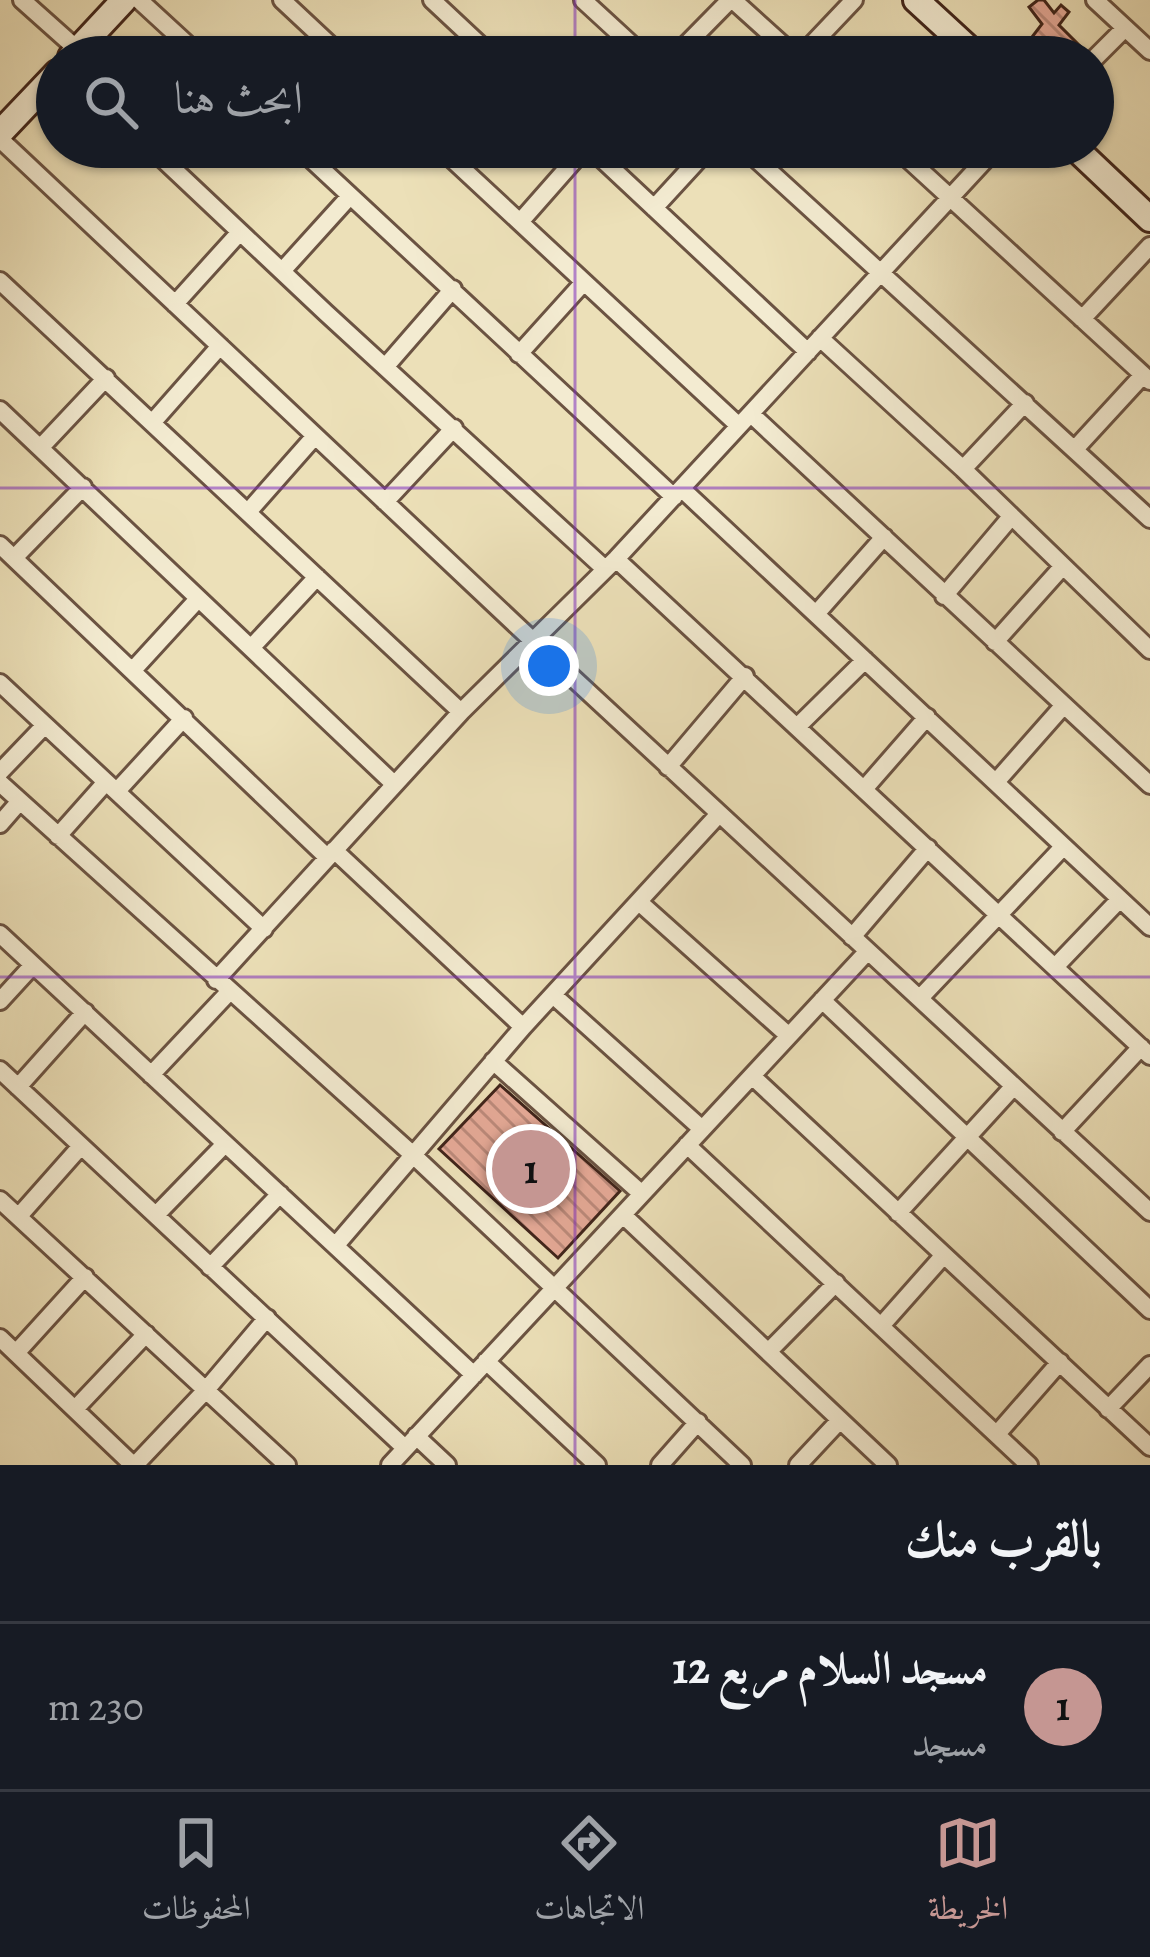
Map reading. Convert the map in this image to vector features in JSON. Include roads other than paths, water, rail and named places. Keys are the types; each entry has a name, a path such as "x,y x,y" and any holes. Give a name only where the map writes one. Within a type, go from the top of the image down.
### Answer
{"street":[{"path":"22,0 57,36"},
{"path":"90,36 124,0"},
{"path":"139,0 178,36"},
{"path":"282,0 321,36"},
{"path":"432,0 468,36"},
{"path":"448,15 462,0"},
{"path":"584,0 623,36"},
{"path":"695,36 732,0 774,36"},
{"path":"819,36 854,0"},
{"path":"916,0 955,36"},
{"path":"1095,0 1150,51"},
{"path":"1114,39 1125,28"},
{"path":"36,96 0,136 532,640 1150,1212"},
{"path":"172,168 454,428 745,676 1146,1052 1062,1132"},
{"path":"324,168 519,353 816,614 1150,927"},
{"path":"462,168 584,282 884,537 1150,784"},
{"path":"520,222 569,168"},
{"path":"611,168 963,469 1150,650"},
{"path":"654,208 691,168"},
{"path":"766,168 1075,448 1146,506"},
{"path":"918,168 1146,378 1075,448"},
{"path":"151,1075 263,929 330,854 461,712 678,493 978,168"},
{"path":"1096,168 1150,219"},
{"path":"283,270 350,196"},
{"path":"175,304 240,232"},
{"path":"1082,319 1150,246"},
{"path":"0,281 461,712"},
{"path":"519,353 584,282"},
{"path":"386,366 453,290"},
{"path":"152,423 220,346"},
{"path":"41,448 106,378"},
{"path":"963,469 1025,403"},
{"path":"0,410 394,784"},
{"path":"385,502 454,428"},
{"path":"248,512 315,436"},
{"path":"82,487 7,552 523,1027"},
{"path":"944,596 1010,518"},
{"path":"816,614 884,537"},
{"path":"995,642 1063,566"},
{"path":"251,648 317,577"},
{"path":"133,670 198,599"},
{"path":"798,726 865,660"},
{"path":"668,767 745,676"},
{"path":"0,683 263,929"},
{"path":"996,782 1064,705"},
{"path":"865,788 927,717"},
{"path":"58,836 184,718"},
{"path":"0,772 46,725"},
{"path":"0,783 412,1154 742,1465"},
{"path":"0,824 20,801"},
{"path":"336,1245 523,1027 719,814"},
{"path":"920,998 1064,847"},
{"path":"852,937 928,848"},
{"path":"1055,967 1120,899"},
{"path":"638,902 789,1036"},
{"path":"0,934 336,1245 597,1465"},
{"path":"389,1465 867,952"},
{"path":"0,1001 33,965"},
{"path":"553,995 702,1130"},
{"path":"822,1000 1150,1310"},
{"path":"18,1087 85,1012"},
{"path":"493,1061 642,1194"},
{"path":"0,1070 266,1318 411,1442 447,1465"},
{"path":"752,1076 1150,1447"},
{"path":"898,1213 1014,1087"},
{"path":"156,1215 224,1145"},
{"path":"687,1145 1029,1465"},
{"path":"19,1216 81,1146"},
{"path":"210,1267 280,1194"},
{"path":"0,1200 287,1465"},
{"path":"622,1215 888,1465"},
{"path":"881,1326 943,1256"},
{"path":"16,1353 85,1277"},
{"path":"769,1351 836,1283"},
{"path":"0,1338 134,1465 266,1318"},
{"path":"76,1408 146,1334"},
{"path":"997,1434 1060,1362"},
{"path":"1108,1409 1150,1365"},
{"path":"798,1465 840,1420"},
{"path":"660,1465 698,1422"}],"place":[{"name":"مسجد السلام مربع 12","path":"531,1169"}]}
